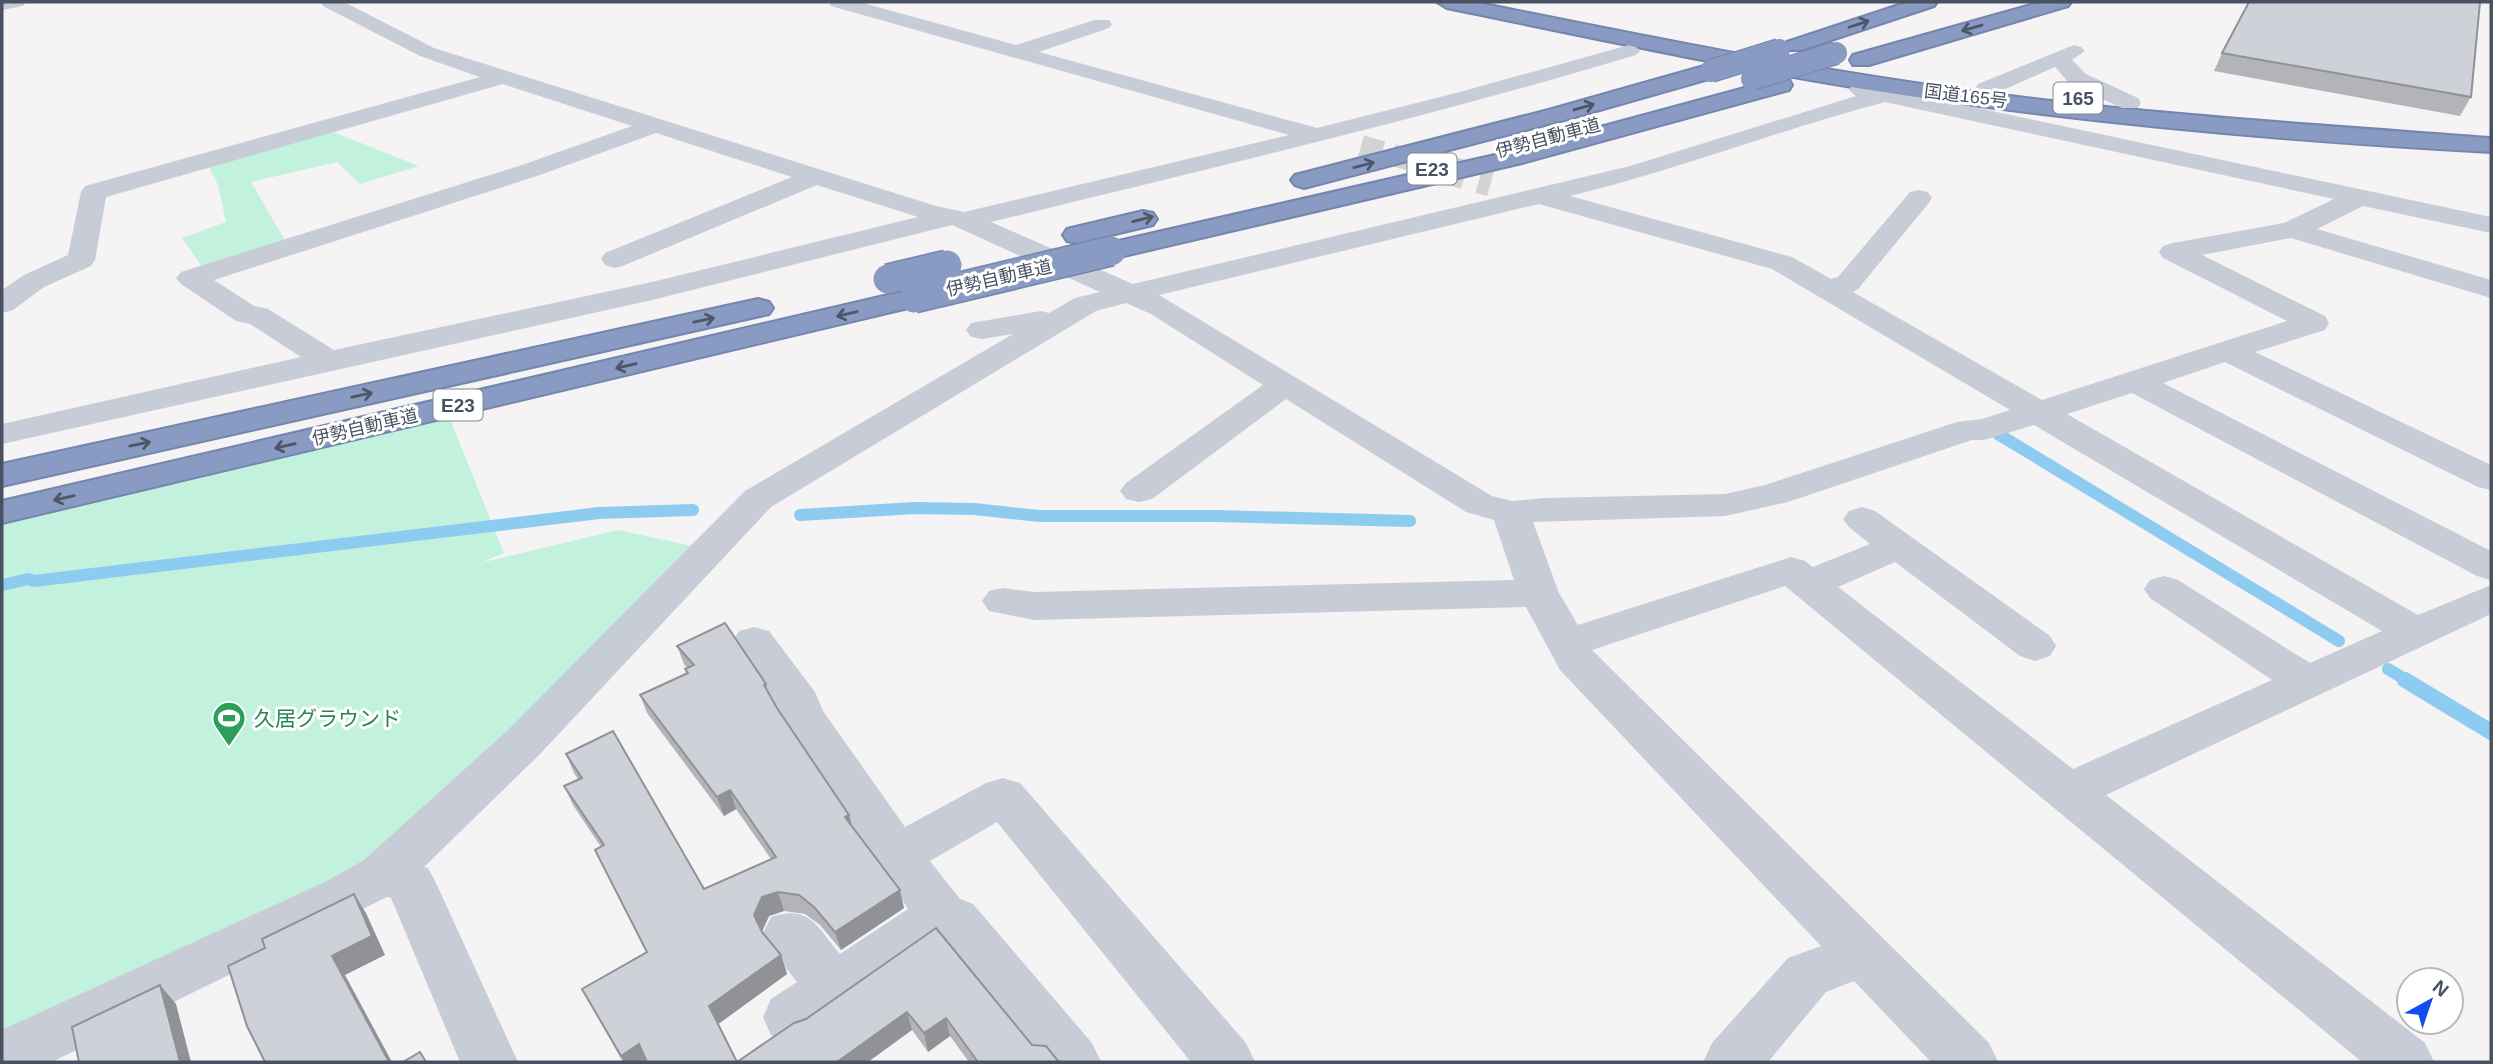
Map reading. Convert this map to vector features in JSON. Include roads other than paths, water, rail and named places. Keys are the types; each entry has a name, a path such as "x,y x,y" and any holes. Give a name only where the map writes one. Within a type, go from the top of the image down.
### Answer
{"highway":[{"name":"国道165号","path":"1447,2 1673,48 1890,86 2167,118 2491,145"},
{"name":"国道165号","path":"1489,2 2002,97 2130,103 2316,120 2491,131"},
{"name":"伊勢自動車道","path":"1285,184 1560,114 1794,46 1927,2"},
{"path":"1111,251 1513,158 1780,85 2061,2"},
{"name":"伊勢自動車道","path":"2,475 901,288 1111,251 1376,185 1752,79 1962,10"},
{"name":"伊勢自動車道","path":"2,512 901,288 1077,235 1168,213"}],"street":[{"path":"2,4 16,2"},
{"path":"330,2 427,52 958,219 1130,293 1162,307 1479,503 1511,513 1545,509 1725,505 1775,494 1969,429 1984,430 2314,323 2173,251 2292,230 2358,198"},
{"path":"838,2 1361,146"},
{"path":"1020,51 1102,24"},
{"path":"1673,48 2491,226"},
{"path":"2,434 652,290 958,219 1314,135 1629,51"},
{"path":"2002,97 2066,55 2078,79 2130,103"},
{"path":"2,304 34,281 81,260 94,192 504,77"},
{"path":"25,1055 382,875 524,742 758,499 1086,304 1638,172 1829,110 1886,95"},
{"path":"2002,97 2013,110 2037,121 2110,142"},
{"path":"2002,97 2095,131 2152,148 2358,198"},
{"path":"2152,148 2142,130 2146,124 2167,118"},
{"path":"329,361 257,315 247,315 191,278 531,170 656,125"},
{"path":"615,259 816,176"},
{"path":"1492,182 1782,263 2415,632"},
{"path":"1831,290 1848,283 1919,198"},
{"path":"2292,230 2491,289"},
{"path":"982,330 1064,316"},
{"path":"2227,351 2491,479"},
{"path":"2136,382 2491,567"},
{"path":"1139,491 1285,384"},
{"path":"1511,513 1539,593 1575,659 1969,1062"},
{"path":"1862,519 2035,646"},
{"path":"1809,584 1899,546"},
{"path":"1566,644 1791,570 2405,1062"},
{"path":"2164,589 2308,683"},
{"path":"1003,601 1035,606 1539,593"},
{"path":"2067,792 2415,632 2485,607"},
{"path":"754,641 799,703 801,715 878,825 878,832 941,915 954,920 1072,1062"},
{"path":"897,855 1003,796 1226,1062"},
{"path":"382,875 410,883 489,1062"},
{"path":"790,933 812,1003 941,915"},
{"path":"1732,1062 1807,975 1861,954"}],"waterway":[{"path":"1998,434 2339,641"},
{"path":"800,515 915,508 974,509 1039,516 1217,516 1410,521"},
{"path":"2,585 28,579 34,581 599,513 693,510"},
{"path":"2388,669 2408,681"},
{"path":"2405,680 2491,732"}],"tunnel":[{"path":"1361,146 1443,169"},
{"path":"1437,167 1491,182"}],"place":[{"name":"久居グラウンド","path":"229,748"}]}
